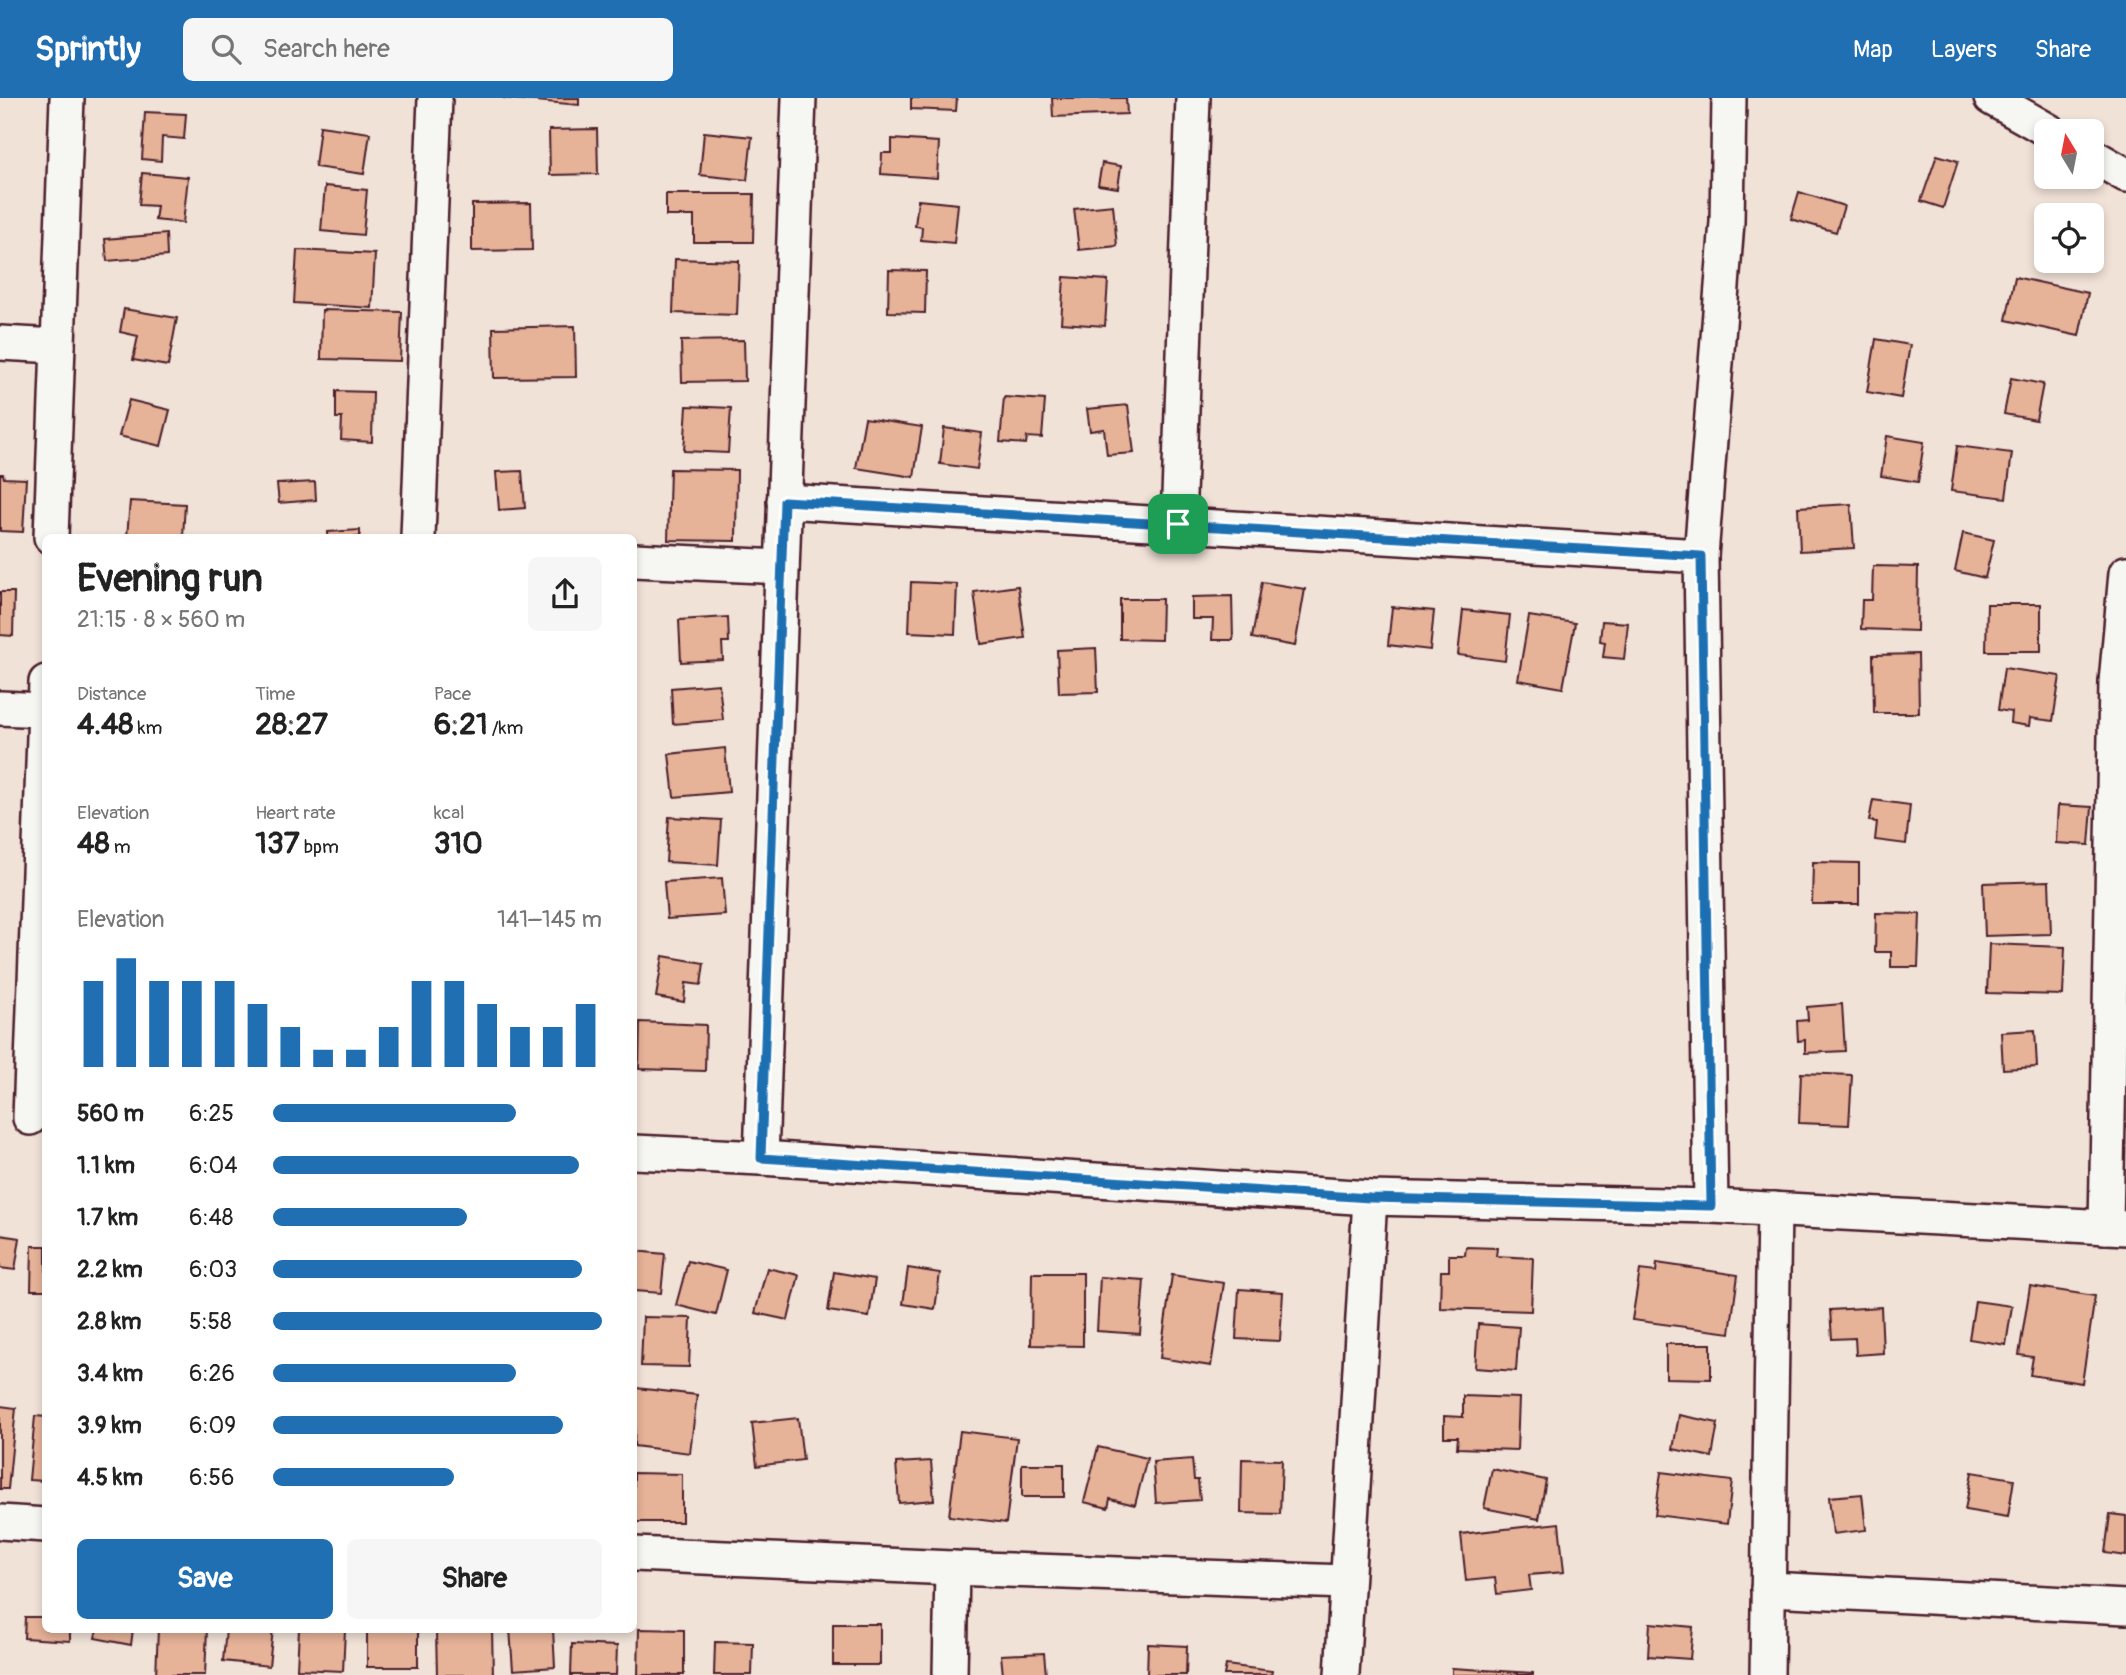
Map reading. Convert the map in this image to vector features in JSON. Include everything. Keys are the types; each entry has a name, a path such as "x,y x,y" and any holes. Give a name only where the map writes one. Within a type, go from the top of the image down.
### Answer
{"street":[{"path":"51,534 67,98"},
{"path":"418,534 435,98"},
{"path":"761,1158 799,98"},
{"path":"1178,524 1193,98"},
{"path":"1711,1206 1701,556 1727,222 1729,98"},
{"path":"1991,98 2034,122"},
{"path":"2104,162 2126,175"},
{"path":"0,344 58,346"},
{"path":"784,501 1701,556"},
{"path":"637,560 782,568"},
{"path":"637,1152 1370,1198 1711,1206 2116,1228 2116,682 2126,573"},
{"path":"0,708 42,697"},
{"path":"25,1118 42,759"},
{"path":"1342,1675 1370,1198"},
{"path":"1767,1675 1774,1209"},
{"path":"0,1522 42,1525"},
{"path":"637,1554 952,1569 1346,1582"},
{"path":"950,1675 952,1569"},
{"path":"1768,1588 2126,1607"}],"building":[{"path":"503,98 579,98 579,105"},
{"path":"911,98 957,98 956,111 911,109"},
{"path":"1052,98 1126,98 1127,114 1053,117"},
{"path":"145,112 186,114 184,139 162,137 161,161 142,159"},
{"path":"320,126 370,133 364,174 315,167"},
{"path":"597,129 598,174 550,175 549,130"},
{"path":"704,132 752,137 747,180 700,175"},
{"path":"892,139 939,142 937,178 881,174 882,153 892,153"},
{"path":"1937,155 1958,161 1943,208 1921,201"},
{"path":"1102,163 1121,166 1118,188 1098,185"},
{"path":"142,173 188,177 183,223 155,220 157,206 139,205"},
{"path":"325,186 367,190 363,235 321,231"},
{"path":"1799,192 1844,206 1836,232 1791,219"},
{"path":"666,194 754,194 753,242 694,242 694,216 666,216"},
{"path":"918,200 958,204 954,243 921,240 922,227 915,226"},
{"path":"531,203 532,250 472,251 472,204"},
{"path":"1113,205 1117,246 1079,250 1074,209"},
{"path":"166,234 167,256 107,261 105,239"},
{"path":"297,250 375,254 372,308 294,303"},
{"path":"675,259 739,261 737,315 673,313"},
{"path":"889,270 926,271 925,313 888,312"},
{"path":"1064,277 1108,280 1105,326 1061,323"},
{"path":"2015,277 2088,293 2079,336 2006,320"},
{"path":"124,309 177,318 168,366 133,360 138,336 120,332"},
{"path":"322,310 402,312 400,361 321,359"},
{"path":"575,326 576,377 494,378 493,328"},
{"path":"1876,339 1910,345 1901,398 1867,392"},
{"path":"744,340 745,381 682,382 681,341"},
{"path":"2011,378 2043,384 2036,420 2004,414"},
{"path":"336,391 373,392 372,442 341,440 342,418 336,418"},
{"path":"1004,397 1045,400 1042,438 1027,437 1026,444 1000,442"},
{"path":"129,400 170,410 161,446 119,436"},
{"path":"1128,405 1134,453 1107,455 1104,429 1090,431 1087,409"},
{"path":"687,406 731,408 728,453 684,451"},
{"path":"865,418 922,427 914,477 856,468"},
{"path":"944,428 982,433 977,469 940,464"},
{"path":"1887,436 1924,442 1918,482 1881,476"},
{"path":"1957,446 2012,453 2006,498 1951,491"},
{"path":"670,469 737,470 736,541 668,540"},
{"path":"522,471 525,508 499,510 496,472"},
{"path":"0,474 3,474 4,478 26,479 23,532 0,531"},
{"path":"315,482 316,500 279,503 277,484"},
{"path":"130,501 185,504 183,534 127,534"},
{"path":"1851,504 1854,548 1800,551 1798,507"},
{"path":"360,530 360,534 328,534"},
{"path":"1963,533 1994,540 1985,578 1955,571"},
{"path":"1873,566 1918,567 1917,631 1861,629 1862,600 1872,600"},
{"path":"911,582 957,584 955,634 909,632"},
{"path":"1262,582 1305,589 1295,646 1252,638"},
{"path":"1018,586 1025,638 981,644 974,592"},
{"path":"0,592 14,592 13,636 0,635"},
{"path":"1232,596 1233,640 1212,640 1213,619 1192,619 1192,597"},
{"path":"1120,599 1162,599 1161,640 1120,639"},
{"path":"1987,604 2041,604 2041,651 1986,651"},
{"path":"1392,607 1434,611 1430,650 1388,645"},
{"path":"1463,610 1510,615 1505,661 1458,655"},
{"path":"1529,616 1575,623 1563,688 1518,680"},
{"path":"728,617 729,642 722,642 723,660 681,662 679,620"},
{"path":"1602,621 1628,623 1624,659 1603,657 1605,642 1600,641"},
{"path":"1096,648 1098,692 1059,693 1057,650"},
{"path":"1918,654 1919,713 1874,713 1873,655"},
{"path":"2004,668 2060,676 2053,721 2030,718 2029,726 2010,723 2011,712 1998,710"},
{"path":"719,684 723,720 673,724 671,688"},
{"path":"725,748 729,792 674,797 669,754"},
{"path":"1873,800 1910,805 1906,844 1875,840 1877,822 1869,821"},
{"path":"2058,805 2092,807 2089,845 2056,843"},
{"path":"669,817 721,820 718,865 666,862"},
{"path":"1813,862 1859,863 1859,904 1812,904"},
{"path":"722,878 725,915 667,919 664,882"},
{"path":"2049,881 2051,934 1985,936 1983,883"},
{"path":"1876,913 1920,914 1918,967 1891,967 1891,952 1875,952"},
{"path":"1989,944 2065,947 2063,995 1987,993"},
{"path":"663,956 704,963 701,985 686,983 684,1002 656,997"},
{"path":"1842,1004 1845,1051 1805,1053 1805,1040 1798,1041 1797,1021 1808,1020 1807,1007"},
{"path":"640,1022 706,1025 705,1071 639,1069"},
{"path":"2035,1030 2037,1067 2003,1069 2001,1032"},
{"path":"1801,1073 1852,1075 1849,1125 1799,1123"},
{"path":"0,1235 20,1238 15,1270 0,1268"},
{"path":"32,1246 42,1246 42,1290 31,1290"},
{"path":"1466,1247 1497,1248 1496,1256 1533,1258 1531,1311 1440,1308 1441,1271 1449,1271 1449,1255 1465,1255"},
{"path":"637,1251 665,1254 661,1293 637,1291"},
{"path":"688,1261 727,1270 716,1315 676,1305"},
{"path":"1657,1263 1738,1275 1730,1333 1632,1320 1640,1270 1656,1272"},
{"path":"767,1268 799,1275 788,1320 755,1313"},
{"path":"908,1268 940,1273 935,1309 903,1304"},
{"path":"834,1272 875,1279 869,1317 828,1311"},
{"path":"1032,1273 1083,1273 1083,1346 1031,1345"},
{"path":"1172,1275 1224,1283 1211,1366 1160,1358"},
{"path":"1100,1277 1144,1280 1140,1334 1097,1331"},
{"path":"2030,1286 2095,1296 2082,1383 2030,1375 2033,1357 2019,1355"},
{"path":"1239,1289 1283,1292 1280,1341 1236,1339"},
{"path":"1975,1301 2012,1306 2006,1345 1969,1339"},
{"path":"1881,1307 1883,1353 1856,1355 1855,1338 1832,1339 1830,1310"},
{"path":"643,1317 691,1318 689,1367 641,1366"},
{"path":"1478,1324 1519,1327 1516,1371 1475,1368"},
{"path":"1666,1344 1711,1344 1711,1379 1666,1378"},
{"path":"637,1388 697,1395 690,1453 637,1446"},
{"path":"1463,1396 1519,1398 1517,1450 1457,1448 1458,1437 1444,1437 1444,1416 1463,1417"},
{"path":"0,1406 16,1408 8,1489 0,1489"},
{"path":"1679,1415 1718,1423 1712,1457 1673,1449"},
{"path":"35,1416 42,1417 42,1481 29,1480"},
{"path":"798,1418 803,1460 757,1466 752,1423"},
{"path":"960,1431 1017,1438 1006,1523 949,1516"},
{"path":"1098,1447 1147,1458 1135,1505 1110,1499 1108,1508 1084,1502"},
{"path":"1192,1459 1200,1500 1156,1503 1153,1462"},
{"path":"1242,1459 1282,1460 1280,1514 1241,1513"},
{"path":"931,1461 934,1500 899,1503 896,1463"},
{"path":"1022,1464 1064,1464 1064,1497 1022,1497"},
{"path":"1492,1469 1546,1480 1539,1519 1484,1508"},
{"path":"1661,1472 1732,1481 1727,1524 1655,1515"},
{"path":"1972,1472 2014,1479 2008,1517 1965,1510"},
{"path":"637,1473 682,1474 682,1522 637,1522"},
{"path":"1862,1494 1866,1530 1833,1534 1829,1497"},
{"path":"2110,1514 2126,1516 2126,1556 2105,1553"},
{"path":"1559,1523 1564,1572 1529,1575 1531,1590 1497,1594 1495,1578 1466,1581 1461,1534"},
{"path":"25,1617 42,1617 42,1633 70,1633 70,1641 24,1638"},
{"path":"1650,1623 1693,1627 1690,1659 1648,1656"},
{"path":"833,1624 880,1624 880,1665 833,1665"},
{"path":"639,1629 684,1630 684,1675 638,1675"},
{"path":"96,1633 132,1633 131,1645 95,1638"},
{"path":"158,1633 207,1633 205,1675 156,1675"},
{"path":"226,1633 273,1633 269,1666 223,1661"},
{"path":"299,1633 345,1633 343,1671 297,1669"},
{"path":"367,1633 418,1633 418,1667 367,1667"},
{"path":"436,1633 492,1633 493,1675 437,1675"},
{"path":"510,1633 553,1633 555,1667 513,1670"},
{"path":"715,1642 753,1643 752,1675 714,1675"},
{"path":"572,1644 617,1646 616,1675 571,1675"},
{"path":"1148,1644 1187,1646 1186,1675 1147,1675"},
{"path":"1044,1653 1046,1675 1003,1675 1001,1655"},
{"path":"1226,1665 1272,1671 1271,1675 1224,1675"},
{"path":"1452,1668 1533,1673 1533,1675 1452,1675"}],"route":[{"path":"784,501 1178,524 1701,556 1711,1206 1370,1198 761,1158 784,501"}]}
